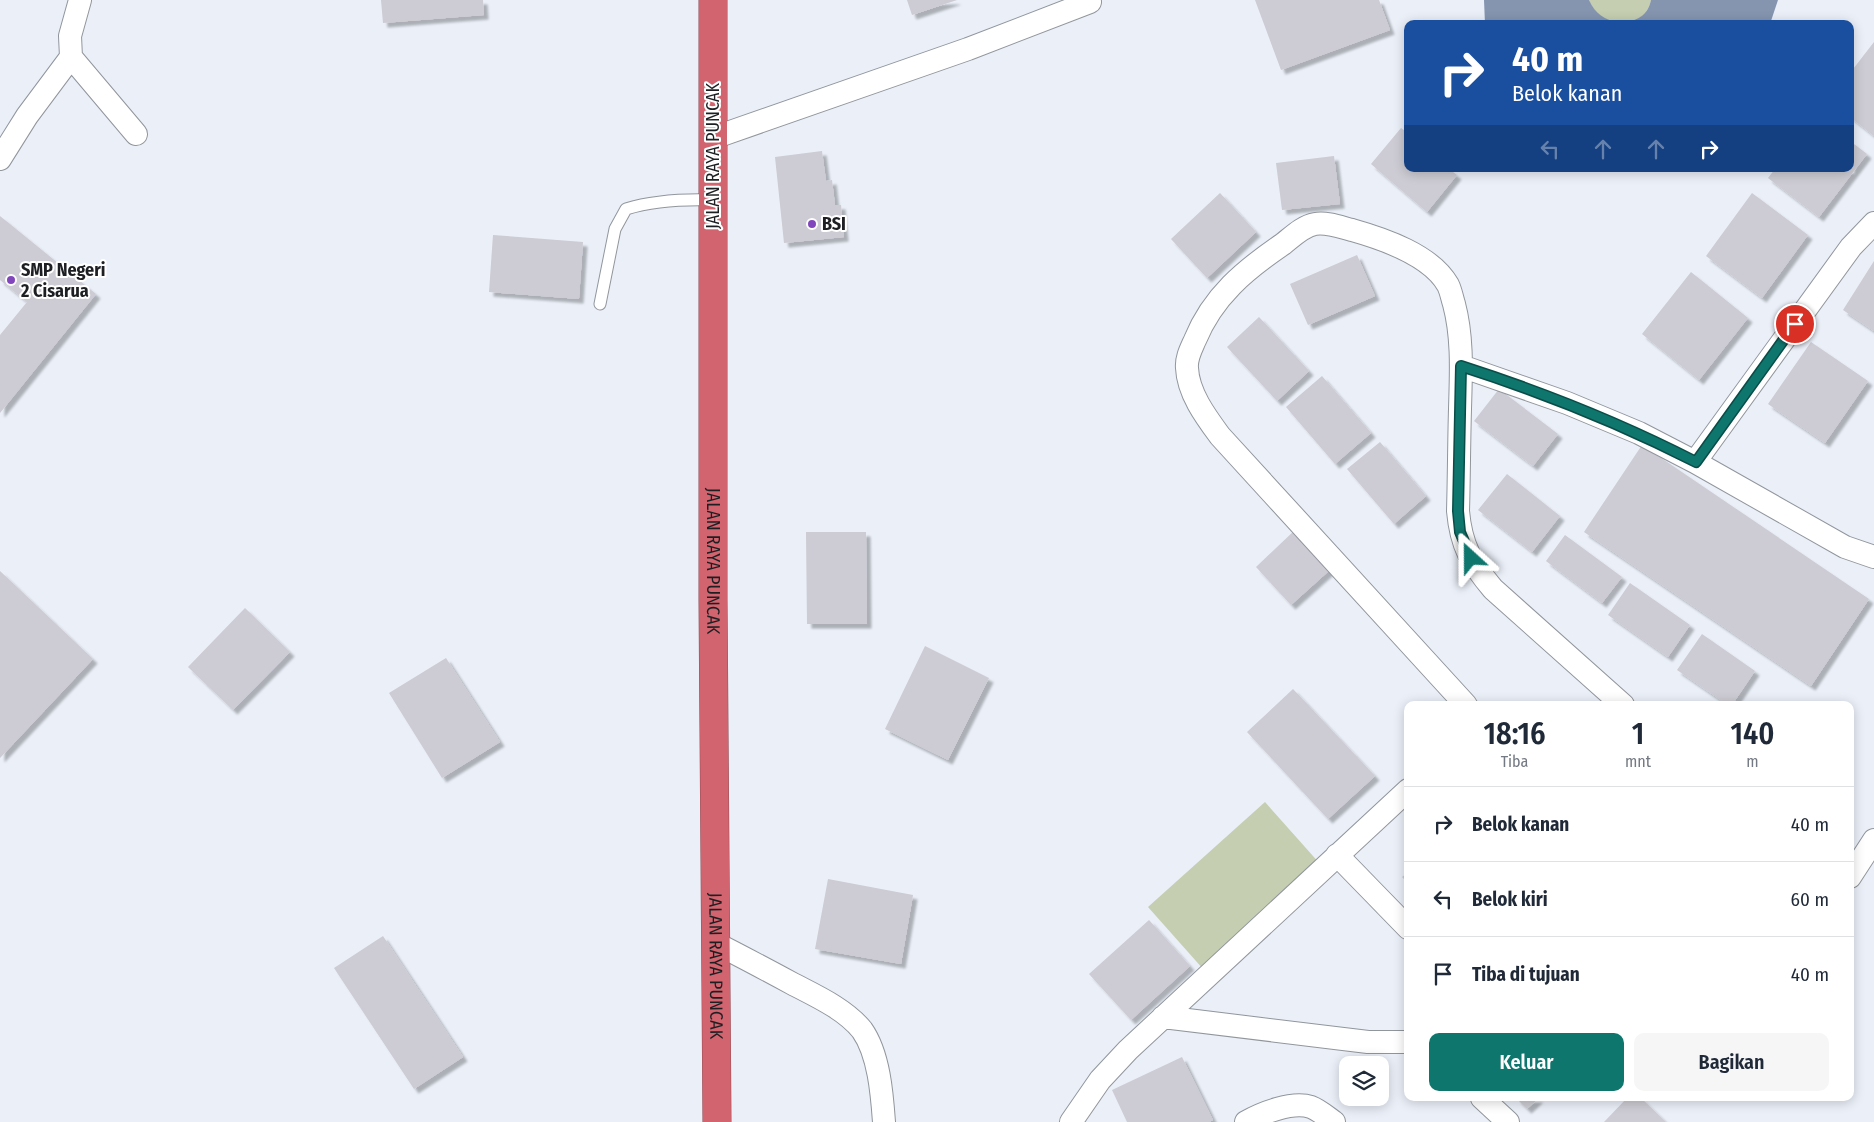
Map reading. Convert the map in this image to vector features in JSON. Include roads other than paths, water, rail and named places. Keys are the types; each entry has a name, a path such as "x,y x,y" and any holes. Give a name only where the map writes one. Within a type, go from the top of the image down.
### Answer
{"highway":[{"name":"JALAN RAYA PUNCAK","path":"713,0 713,599 717,1122"}],"street":[{"path":"80,0 70,36 71,57 136,134"},
{"path":"713,138 968,49 1092,1"},
{"path":"0,159 27,116 71,57"},
{"path":"1696,462 1851,247 1874,223"},
{"path":"1462,701 1220,436 1197,400 1188,377 1188,356 1203,320 1222,294 1233,283 1307,226 1329,224 1383,239 1423,260 1440,274 1449,286 1459,324 1461,366 1458,511 1460,532 1476,568 1503,599 1618,701"},
{"path":"1461,366 1567,403 1639,433 1696,462 1845,547 1874,557"},
{"path":"1071,1122 1100,1080 1163,1017 1404,794"},
{"path":"1854,871 1874,840"},
{"path":"1337,855 1404,924"},
{"path":"715,943 809,992 845,1014 862,1031 877,1068 882,1090 884,1122"},
{"path":"1163,1017 1368,1042 1404,1042"},
{"path":"1485,1101 1508,1122"},
{"path":"1246,1122 1261,1113 1296,1106 1312,1107 1334,1122"}],"lane":[{"path":"600,304 615,230 626,209 677,199 714,200"}],"water":[{"path":"1484,0 1589,0 1594,9 1609,20 1485,20"},
{"path":"1651,0 1778,0 1771,20 1635,20 1644,14"}],"place":[{"name":"BSI","path":"812,224"},
{"name":"SMP Negeri 2 Cisarua","path":"11,280"}]}
